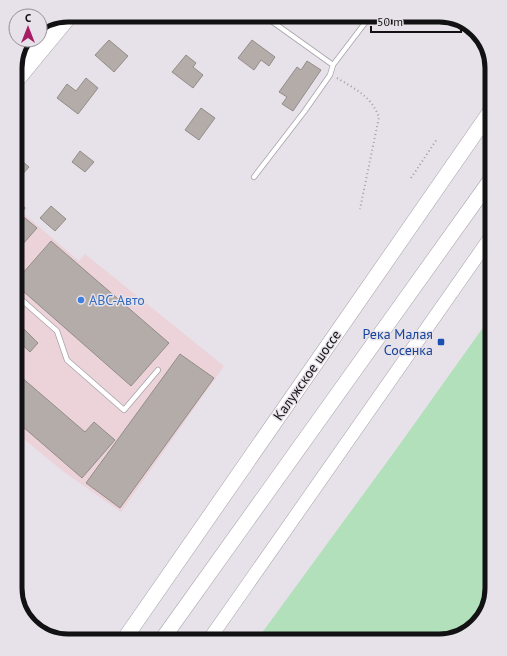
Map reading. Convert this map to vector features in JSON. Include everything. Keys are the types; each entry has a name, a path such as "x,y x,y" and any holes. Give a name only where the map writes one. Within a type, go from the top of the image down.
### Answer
{"highway":[{"name":"Калужское шоссе","path":"128,634 485,119"},
{"path":"167,634 485,189"}],"main road":[{"path":"22,76 66,22"},
{"path":"213,634 485,244"}],"lane":[{"path":"273,22 333,65"},
{"path":"254,177 304,112 330,75 333,65 366,22"},
{"path":"22,300 57,331 67,360 124,410 158,370"}],"path":[{"path":"330,75 359,91 376,108 379,118 360,209"},
{"path":"411,178 437,139"}],"shaded area":[{"path":"22,204 27,208 23,213 79,261 85,254 224,366 121,512 64,472 22,438"}],"green space":[{"path":"485,325 485,594 480,608 474,618 464,626 445,634 261,634"}],"building":[{"path":"109,40 128,56 114,72 95,55"},
{"path":"252,40 275,57 269,66 261,60 254,70 238,58"},
{"path":"186,55 196,63 193,67 203,75 193,88 172,72"},
{"path":"307,61 321,70 293,111 282,104 287,97 279,92 297,67 301,70"},
{"path":"86,78 98,88 78,114 57,98 67,84 76,91"},
{"path":"201,108 215,118 199,140 185,130"},
{"path":"80,151 94,162 85,172 72,162"},
{"path":"22,161 29,167 22,175"},
{"path":"51,206 66,219 55,231 40,218"},
{"path":"22,216 37,228 22,245"},
{"path":"51,241 169,343 131,386 22,290 22,274"},
{"path":"22,327 38,343 30,352 22,345"},
{"path":"180,354 214,378 120,508 86,483"},
{"path":"22,378 85,432 94,422 115,440 82,478 22,426"}],"place":[{"name":"АВС-Авто","path":"81,300"},
{"name":"Река Малая Сосенка","path":"441,342"}]}
